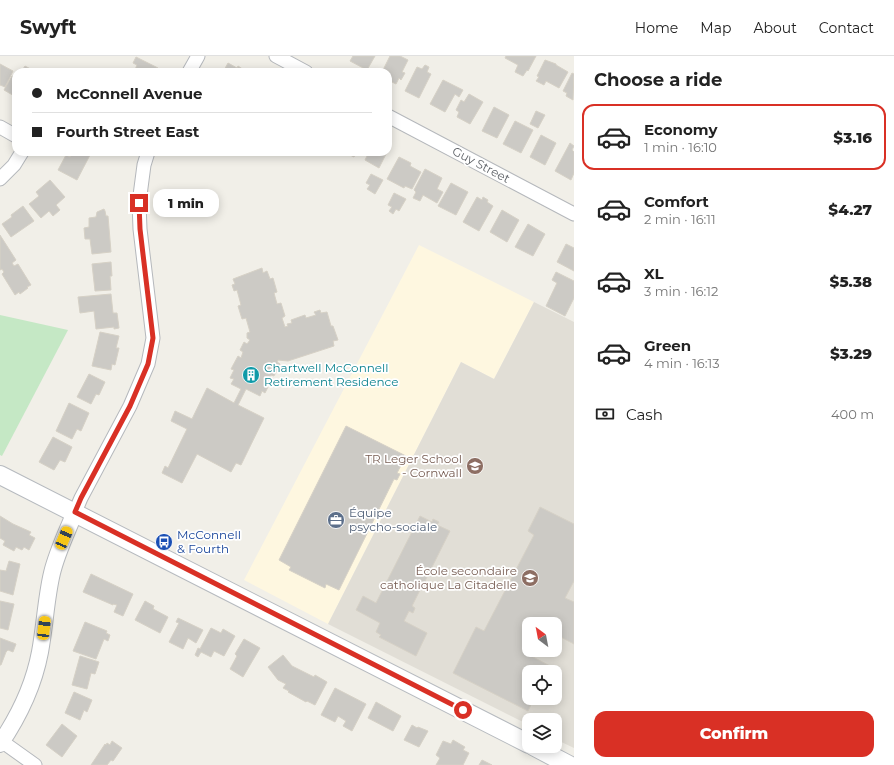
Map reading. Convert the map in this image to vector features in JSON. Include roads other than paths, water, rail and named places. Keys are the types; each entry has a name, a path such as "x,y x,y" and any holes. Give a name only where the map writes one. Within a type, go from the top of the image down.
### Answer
{"main road":[{"path":"0,474 522,740"},
{"path":"546,753 569,765"}],"street":[{"path":"192,68 198,56"},
{"path":"276,56 294,60 302,68"},
{"name":"Guy Street","path":"392,118 574,214"},
{"path":"0,127 12,134"},
{"path":"0,179 14,165 20,156"},
{"path":"35,765 1,742 22,707 36,668 43,637 52,574 60,548 81,498 136,394 148,364 153,338 140,229 139,203 144,165 147,156"}],"place":[{"name":"Chartwell McConnell Retirement Residence","path":"251,375"},
{"name":"TR Leger School - Cornwall","path":"475,466"},
{"name":"Équipe psycho-sociale","path":"336,520"},
{"name":"McConnell & Fourth","path":"164,542"},
{"name":"École secondaire catholique La Citadelle","path":"530,578"}]}
